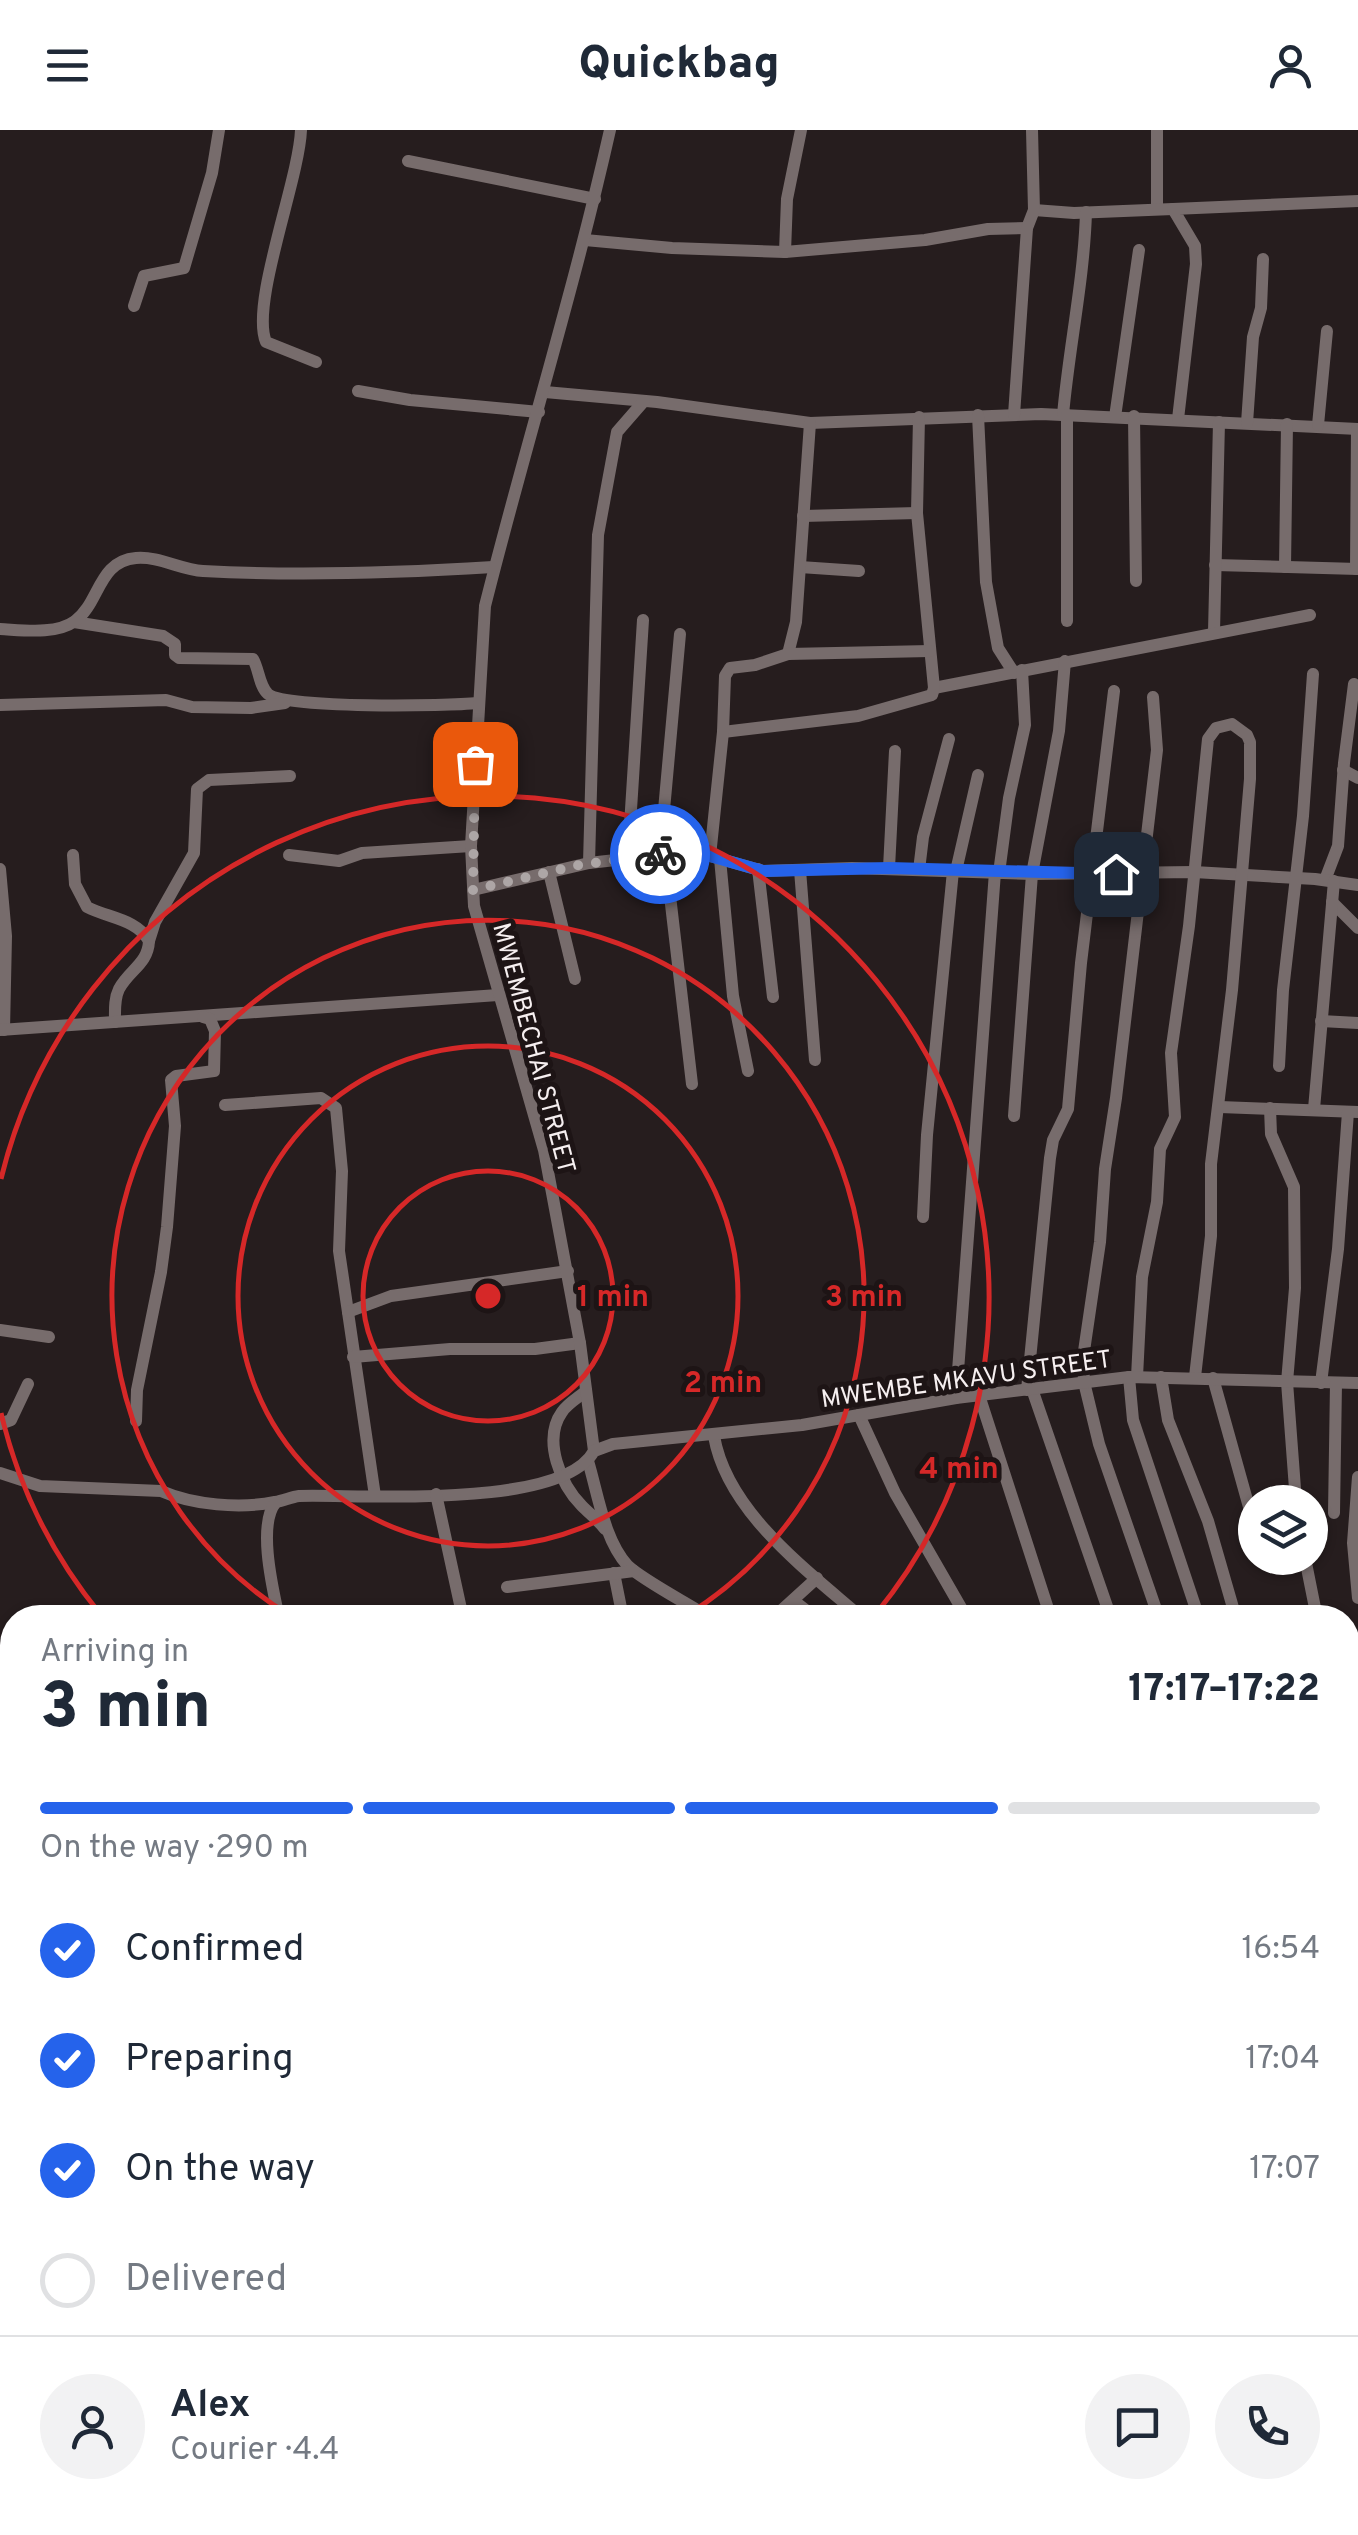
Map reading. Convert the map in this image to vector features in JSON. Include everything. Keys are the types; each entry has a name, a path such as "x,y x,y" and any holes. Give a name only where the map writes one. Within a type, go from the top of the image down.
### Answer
{"street":[{"path":"134,306 144,276 184,268 212,173 218,130"},
{"path":"301,130 262,326 266,342 316,362"},
{"name":"MWEMBECHAI STREET","path":"610,130 545,392 494,567 483,624 472,846 475,913 544,1150 580,1343 591,1456 610,1534"},
{"path":"785,252 787,198 801,130"},
{"path":"1014,414 1028,228 1034,210 1032,130"},
{"path":"1157,130 1157,209"},
{"path":"408,161 595,199"},
{"path":"1034,210 1086,212 1358,201"},
{"path":"1173,209 1195,246 1196,264 1178,418"},
{"path":"1067,621 1068,348 1084,258 1086,212"},
{"path":"585,240 785,252 925,240 988,228 1028,228"},
{"path":"1115,417 1139,250"},
{"path":"1247,423 1263,259"},
{"path":"1318,425 1327,331"},
{"path":"358,391 539,412"},
{"path":"545,392 810,424 1014,414 1134,416 1358,429 1357,569 1215,565"},
{"path":"589,864 598,535 617,432 644,401"},
{"path":"956,1398 997,873 1008,798 1026,724 1018,671 998,648 986,582 978,416"},
{"path":"1134,416 1136,581"},
{"path":"723,732 858,716 926,699 934,688 917,513 919,417"},
{"path":"1214,632 1219,422"},
{"path":"788,654 796,622 810,424"},
{"path":"1285,567 1286,424"},
{"path":"804,516 917,513"},
{"path":"74,622 112,568 134,558 205,571 396,574 494,567"},
{"path":"800,566 859,572"},
{"path":"934,688 1310,615"},
{"path":"628,857 643,620"},
{"path":"0,629 32,630 74,622 163,636 176,646 177,658 253,659 265,690 277,698 343,705 478,702"},
{"path":"680,634 663,854 692,1084"},
{"path":"748,1071 732,996 715,858 726,672 788,654 930,652"},
{"path":"1014,1116 1032,874 1059,731 1065,661"},
{"path":"1280,1066 1283,990 1314,674"},
{"path":"1314,1109 1332,902 1330,881 1338,846 1354,684"},
{"path":"1106,1605 1030,1390 1050,1158 1053,1140 1068,1108 1114,691"},
{"path":"1152,697 1157,750 1105,1169 1096,1276 1085,1337 1084,1382 1099,1444 1155,1605"},
{"path":"0,704 166,700 192,707 251,708 291,700"},
{"path":"1195,1377 1211,1236 1211,1164 1242,876 1250,742 1232,724 1216,728 1208,739 1171,1053 1175,1117 1160,1149 1157,1202 1142,1276 1133,1377 1133,1420 1195,1605"},
{"path":"919,870 949,739"},
{"path":"889,868 894,752"},
{"path":"1343,770 1358,778"},
{"path":"923,1217 927,1135 954,871 978,775"},
{"path":"115,1022 115,1000 120,988 143,963 155,922 194,852 198,789 210,780 223,778 290,776"},
{"path":"289,855 339,861 362,853 472,846"},
{"path":"473,890 589,864 663,854 715,858 758,869 889,868 1032,874 1194,872 1358,885"},
{"path":"74,855 75,884 87,907 126,922 144,932 149,941"},
{"path":"758,869 773,997"},
{"path":"0,870 6,936 2,1030 498,995"},
{"path":"800,870 815,1060"},
{"path":"549,872 575,979"},
{"path":"1332,902 1358,928"},
{"path":"136,1420 136,1390 162,1272 167,1227 174,1137 171,1080 176,1076 210,1073 215,1068 214,1024 200,1016"},
{"path":"1321,1021 1358,1023"},
{"path":"225,1106 321,1098 336,1108 342,1171 339,1251 375,1496"},
{"path":"1220,1106 1353,1112 1328,1383 1334,1513"},
{"path":"1270,1108 1271,1134 1294,1187 1295,1288 1286,1382 1295,1485"},
{"path":"348,1312 392,1296 568,1271"},
{"path":"0,1330 49,1336"},
{"path":"353,1357 535,1349 580,1343"},
{"name":"MWEMBE MKAVU STREET","path":"0,1473 40,1486 161,1491 179,1499 239,1505 299,1496 504,1492 560,1476 613,1444 714,1436 979,1395 1133,1377 1358,1383"},
{"path":"1161,1377 1168,1420 1208,1521 1232,1605"},
{"path":"1213,1378 1243,1485"},
{"path":"0,1424 11,1420 28,1384"},
{"path":"586,1392 562,1412 554,1430 560,1476 581,1506 610,1534 634,1571 689,1605"},
{"path":"979,1395 1046,1605"},
{"path":"859,1415 895,1493 960,1605"},
{"path":"714,1436 724,1471 750,1509 847,1605"},
{"path":"1358,1478 1353,1559 1358,1598"},
{"path":"436,1494 460,1605"},
{"path":"276,1502 269,1510 267,1541 278,1605"},
{"path":"507,1587 634,1571"},
{"path":"614,1574 621,1605"},
{"path":"1309,1575 1314,1605"},
{"path":"789,1605 817,1578"},
{"path":"794,1601 799,1605"}],"way so far":[{"path":"475,764 473,890 579,865 660,854"}],"route":[{"path":"660,854 710,856 763,871 889,868 1116,874"}]}
